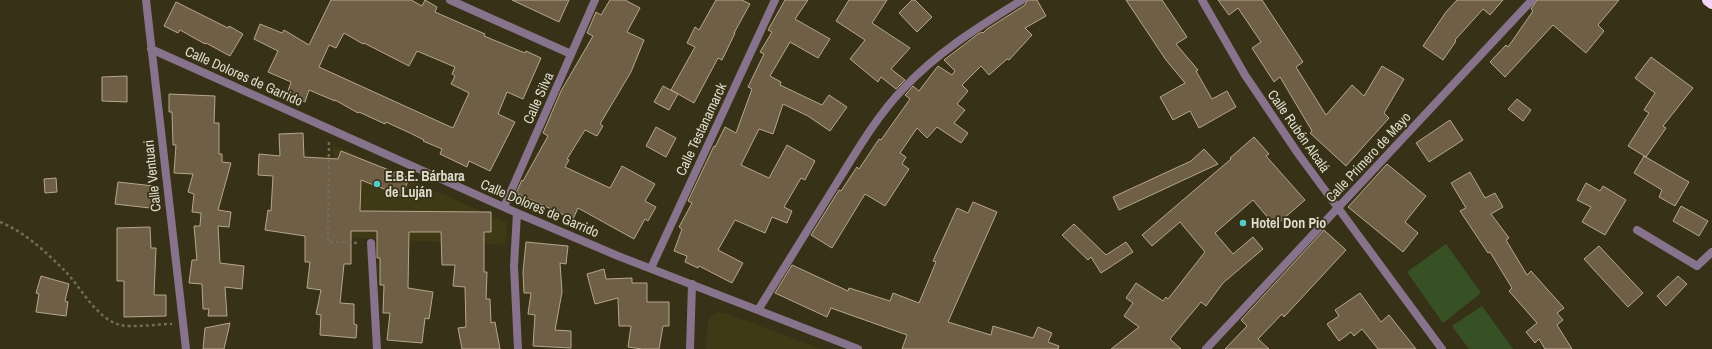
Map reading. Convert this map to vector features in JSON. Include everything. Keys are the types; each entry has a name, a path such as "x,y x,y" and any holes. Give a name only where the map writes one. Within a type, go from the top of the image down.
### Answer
{"highway":[{"path":"1708,0 1712,3"}],"street":[{"name":"Calle Ventuari","path":"146,0 186,349"},
{"path":"450,0 571,54"},
{"name":"Calle Silva","path":"504,206 595,0"},
{"name":"Calle Testanamarck","path":"651,268 775,0"},
{"path":"758,310 864,140 884,111 902,89 945,51 970,33 1022,0"},
{"name":"Calle Rubén Alcalá","path":"1202,0 1245,76 1299,155 1442,349"},
{"name":"Calle Primero de Mayo","path":"1206,349 1532,0"},
{"name":"Calle Dolores de Garrido","path":"151,49 517,213 651,268 858,349"},
{"path":"517,213 514,266 518,349"},
{"path":"1637,230 1697,266 1712,252"},
{"path":"371,243 377,349"},
{"path":"690,349 692,284"}],"path":[{"path":"329,128 328,242 371,243"},
{"path":"0,222 30,240 46,253 66,272 102,314 113,322 125,326 183,323"}],"shaded area":[{"name":"E.B.E. Bárbara de Luján","path":"333,145 507,223 505,245 334,237"},
{"path":"719,312 822,349 706,349 708,320 712,315"}],"green space":[{"path":"1446,244 1481,293 1443,323 1407,272"},
{"path":"1482,306 1513,349 1469,349 1452,326"}],"building":[{"path":"331,0 411,0 422,6 425,0 437,7 435,12 485,34 484,36 541,58 523,99 507,92 498,114 515,122 490,171 469,161 467,167 440,154 442,149 423,141 424,140 410,133 386,122 385,124 359,112 358,113 335,100 309,90 305,102 287,94 291,82 268,72 278,51 254,39 260,24 282,33 284,30 309,45","holes":["344,33 363,44 364,43 409,66 417,51 455,67 452,74 455,76 451,84 469,93 453,128 319,67 329,45 336,48"]},
{"path":"512,0 569,0 559,22"},
{"path":"610,0 625,0 640,8 627,32 644,40 631,72 600,124 603,126 597,136 585,130 567,159 569,160 565,167 610,188 622,166 655,184 645,201 656,207 648,221 645,219 634,239 578,208 573,219 516,193 548,136 543,133 561,91 593,36 587,33 596,12 601,15"},
{"path":"716,0 742,0 750,4 734,33 722,60 718,58 694,103 671,90 695,47 687,43 695,27 699,30"},
{"path":"785,0 808,0 795,19 830,39 818,58 790,42 770,76 781,82 780,85 822,105 829,95 847,107 830,131 808,116 783,104 773,134 759,129 741,165 769,178 787,145 815,161 805,180 801,178 784,207 792,211 787,223 772,217 765,233 735,220 718,250 743,263 732,283 699,266 698,268 685,262 687,256 674,251 682,229 679,227 692,203 688,201 714,146 715,147 725,127 736,133 752,89 748,87 764,54 760,52 772,32 768,30"},
{"path":"849,0 887,0 872,23 910,48 891,69 905,80 896,89 881,77 878,82 850,59 865,40 836,21"},
{"path":"912,0 915,0 932,17 917,32 899,13"},
{"path":"1027,0 1037,0 1046,16 1025,28 1032,35 1009,60 1007,59 989,75 981,66 962,85 968,91 957,104 965,110 954,123 968,133 961,143 937,127 927,138 917,128 900,153 906,157 902,164 909,169 885,206 865,194 832,248 811,235 839,190 841,191 857,167 859,169 879,139 881,140 910,99 905,95 913,86 919,91 938,66 952,75 955,71 944,60 978,34 983,33 1025,5"},
{"path":"1126,0 1162,0 1187,37 1176,44 1198,70 1196,71 1212,99 1227,91 1236,107 1199,128 1190,111 1173,120 1160,97 1185,83 1166,60"},
{"path":"1218,0 1262,0 1303,62 1296,67 1326,115 1352,85 1364,96 1382,66 1404,79 1384,113 1389,118 1346,166 1310,133 1312,131 1280,77 1274,82 1252,48 1261,42 1238,8 1229,15"},
{"path":"1457,0 1503,0 1490,15 1483,9 1455,40 1456,41 1443,60 1423,46 1446,12"},
{"path":"1537,0 1619,0 1598,25 1604,31 1586,53 1553,25 1505,77 1490,62 1506,45 1508,47 1533,11 1531,9"},
{"path":"176,2 243,34 230,56 180,30 178,33 164,26"},
{"path":"1651,57 1693,88 1663,126 1666,128 1646,157 1628,146 1649,113 1644,110 1655,93 1635,78"},
{"path":"127,76 127,102 102,101 102,77"},
{"path":"663,86 678,94 669,110 654,102"},
{"path":"169,94 215,96 214,123 219,123 219,154 222,154 222,162 231,163 218,210 231,212 229,227 218,226 220,263 244,266 242,289 225,287 227,316 208,316 209,309 203,309 202,284 189,283 192,260 197,260 194,226 200,226 201,213 192,212 194,194 188,192 193,174 174,173 176,145 173,145 172,112 169,112"},
{"path":"1517,99 1531,110 1523,121 1508,109"},
{"path":"1450,120 1463,140 1429,162 1416,143"},
{"path":"656,127 676,138 666,157 646,146"},
{"path":"303,133 304,157 338,159 341,151 409,178 402,196 361,180 360,211 491,212 491,232 484,232 484,272 487,272 486,299 490,299 491,323 495,322 500,349 462,349 458,328 466,327 465,287 453,286 455,265 442,265 441,232 409,232 408,288 433,292 429,319 425,318 422,343 387,340 390,313 383,313 384,285 380,285 380,258 377,258 377,231 351,231 351,264 344,264 340,303 354,304 354,324 357,325 356,338 320,335 321,315 316,314 321,290 307,288 310,262 305,262 305,236 265,230 268,210 271,211 273,176 258,175 259,154 280,156 279,134"},
{"path":"1254,137 1269,154 1266,156 1305,200 1275,226 1253,200 1215,233 1233,254 1253,237 1263,249 1223,283 1206,306 1201,302 1170,339 1181,349 1111,349 1139,327 1124,316 1133,303 1126,298 1136,283 1163,301 1166,297 1168,299 1205,252 1180,222 1152,246 1142,235 1231,159 1230,158"},
{"path":"1204,149 1218,164 1119,210 1113,197 1191,161"},
{"path":"1644,156 1689,182 1675,206 1659,197 1662,190 1634,173"},
{"path":"1387,164 1426,196 1405,222 1418,233 1403,252 1348,207"},
{"path":"1470,172 1485,198 1495,193 1503,207 1491,214 1509,238 1506,240 1527,275 1531,271 1564,308 1557,313 1563,320 1557,325 1572,349 1545,349 1539,339 1535,343 1526,332 1537,323 1509,291 1512,288 1490,252 1488,253 1460,211 1466,208 1451,183"},
{"path":"56,178 57,192 45,193 44,179"},
{"path":"118,182 154,186 152,206 149,206 150,208 115,204"},
{"path":"1586,183 1600,191 1603,186 1626,200 1605,235 1582,222 1591,207 1577,200"},
{"path":"973,202 997,212 948,322 991,335 993,326 1033,338 1038,327 1052,333 1048,342 1059,346 1058,349 902,349 907,335 831,308 827,317 775,293 792,265 848,291 849,288 890,301 893,293 919,303 936,262 933,261 957,208 968,213"},
{"path":"1681,206 1708,221 1699,236 1673,221"},
{"path":"1074,224 1106,255 1126,242 1133,252 1101,273 1091,257 1088,260 1062,235"},
{"path":"150,227 151,248 156,248 154,295 166,295 166,316 124,317 124,281 117,281 117,228"},
{"path":"1324,230 1346,250 1284,317 1282,314 1258,339 1269,349 1225,349 1247,326 1241,320"},
{"path":"526,242 568,246 566,264 560,263 562,292 555,330 571,331 571,348 533,346 535,315 528,314 531,293 524,293 523,272"},
{"path":"1599,246 1643,293 1628,307 1584,259"},
{"path":"604,269 606,279 632,278 632,283 647,283 647,302 669,302 669,326 663,326 659,349 628,347 631,326 619,326 618,298 595,304 587,274"},
{"path":"41,276 69,284 65,301 68,302 66,316 36,312 39,294 36,293"},
{"path":"1678,276 1687,284 1666,306 1657,296"},
{"path":"1360,293 1381,322 1389,315 1416,349 1378,349 1362,329 1354,336 1351,332 1339,341 1327,324 1339,316 1335,310"},
{"path":"230,323 224,349 203,349 205,328"}],"place":[{"name":"E.B.E. Bárbara de Luján","path":"377,184"},
{"name":"Hotel Don Pio","path":"1243,223"}]}
